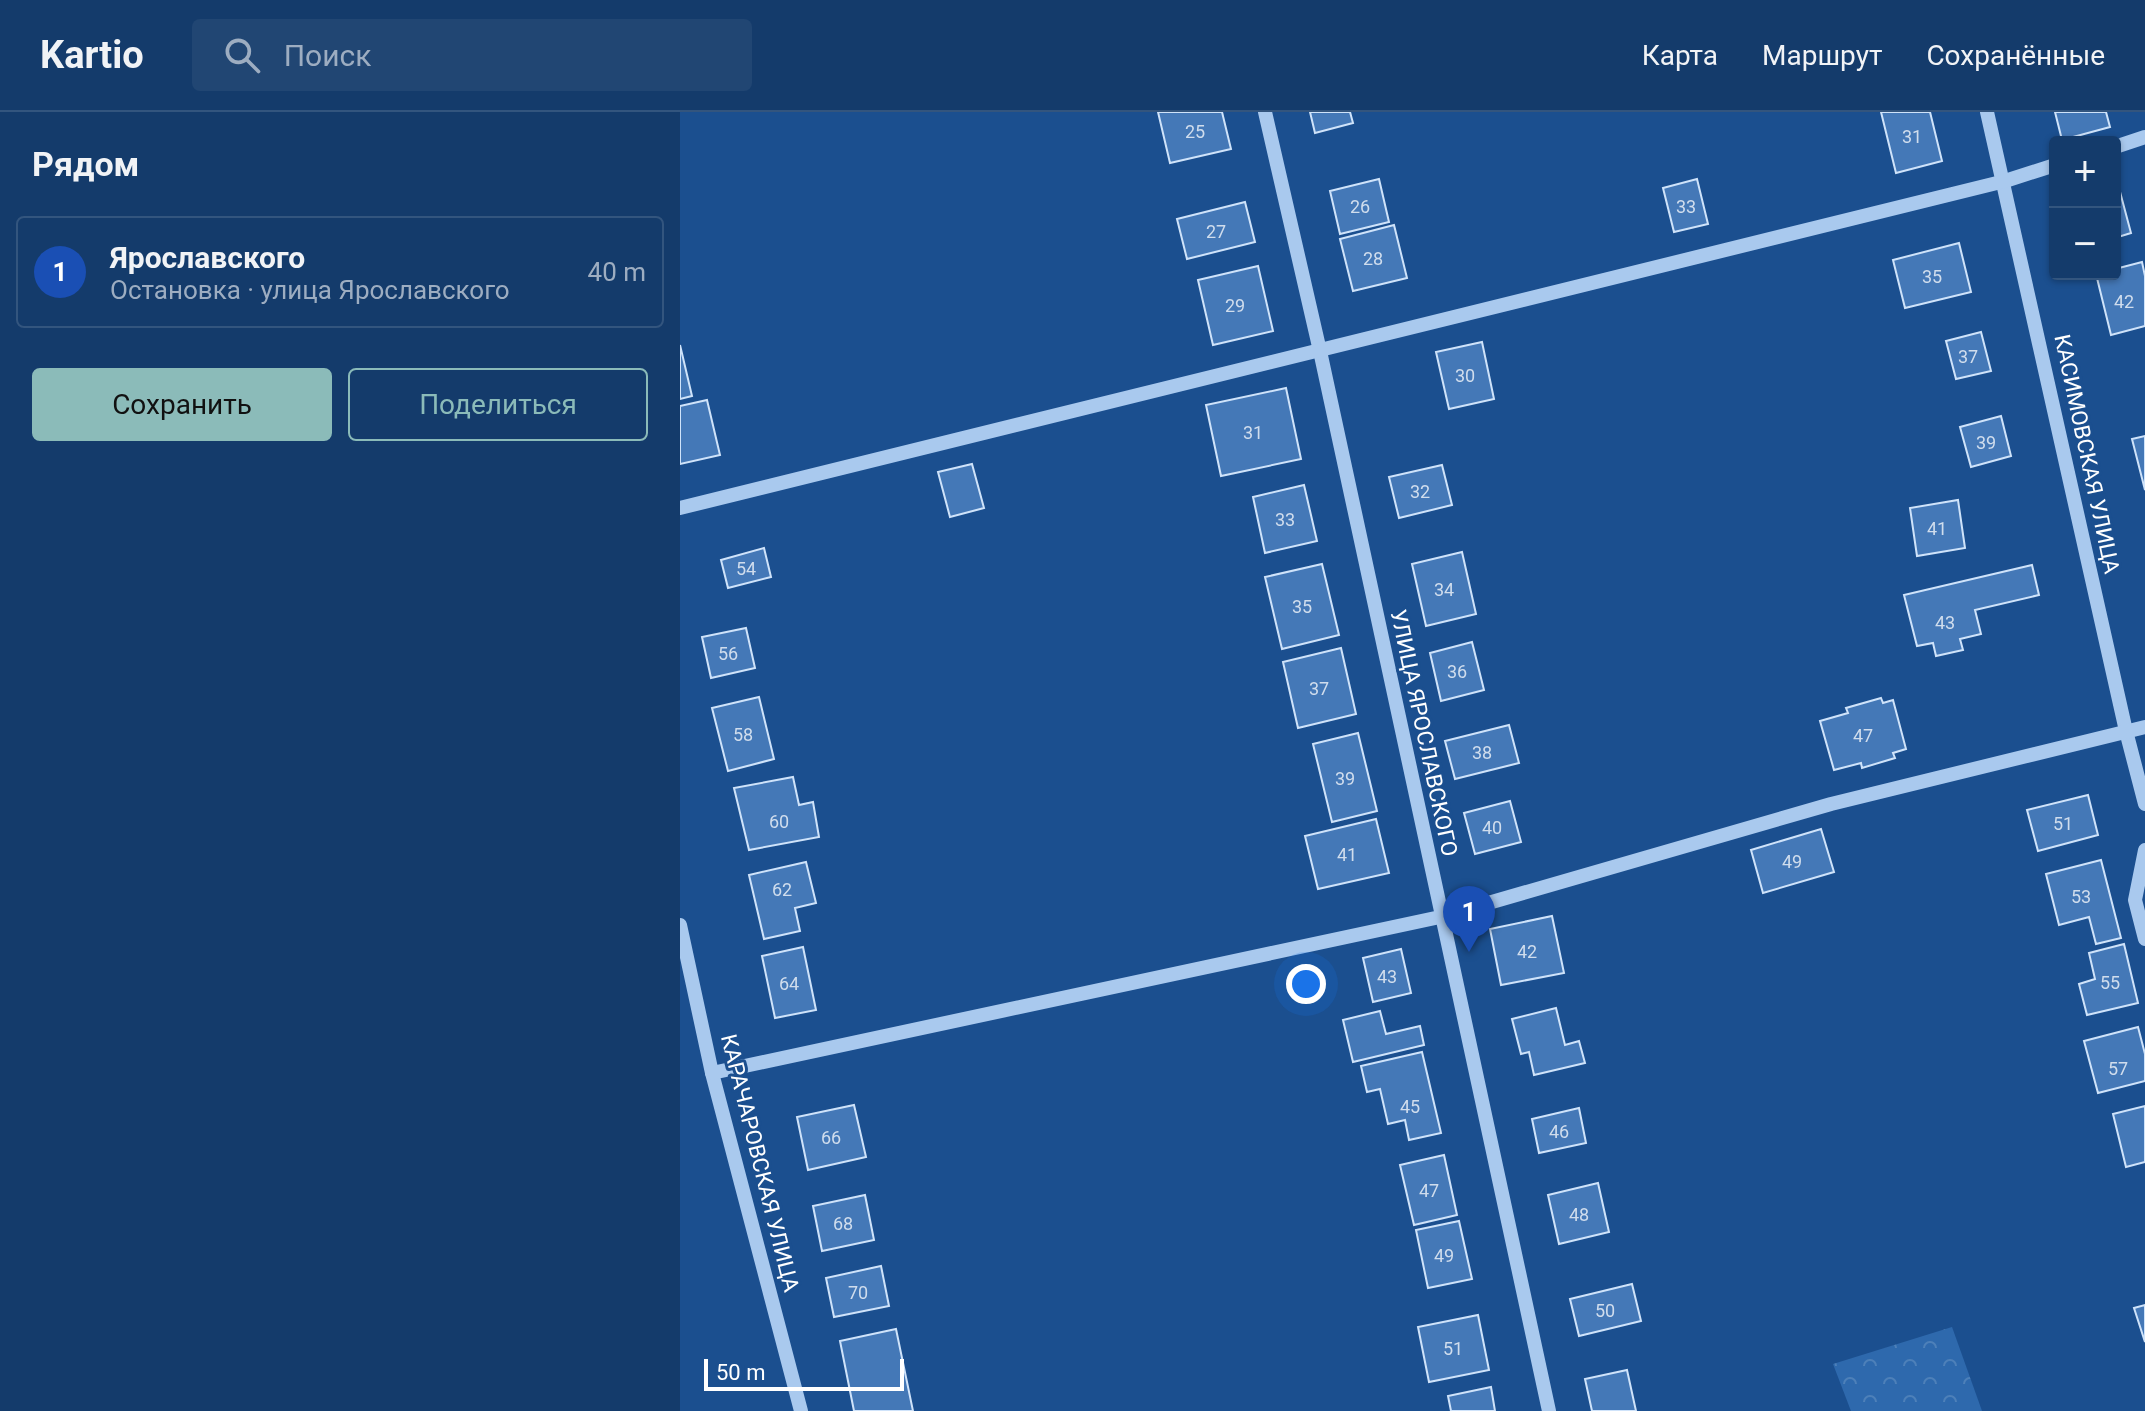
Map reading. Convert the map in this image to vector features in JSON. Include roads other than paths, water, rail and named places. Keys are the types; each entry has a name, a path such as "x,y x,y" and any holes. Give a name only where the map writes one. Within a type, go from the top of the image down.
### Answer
{"street":[{"name":"УЛИЦА ЯРОСЛАВСКОГО","path":"1265,112 1320,351 1549,1411"},
{"name":"КАСИМОВСКАЯ УЛИЦА","path":"1987,112 2145,804"},
{"path":"2121,145 2145,137"},
{"path":"680,508 2005,181 2049,167"},
{"path":"712,1073 1440,917 1831,804 2145,727"},
{"path":"2145,850 2135,900 2145,939"},
{"name":"КАРАЧАРОВСКАЯ УЛИЦА","path":"680,925 712,1073 801,1411"}],"place":[{"name":"Ярославского","path":"1469,952"}]}
